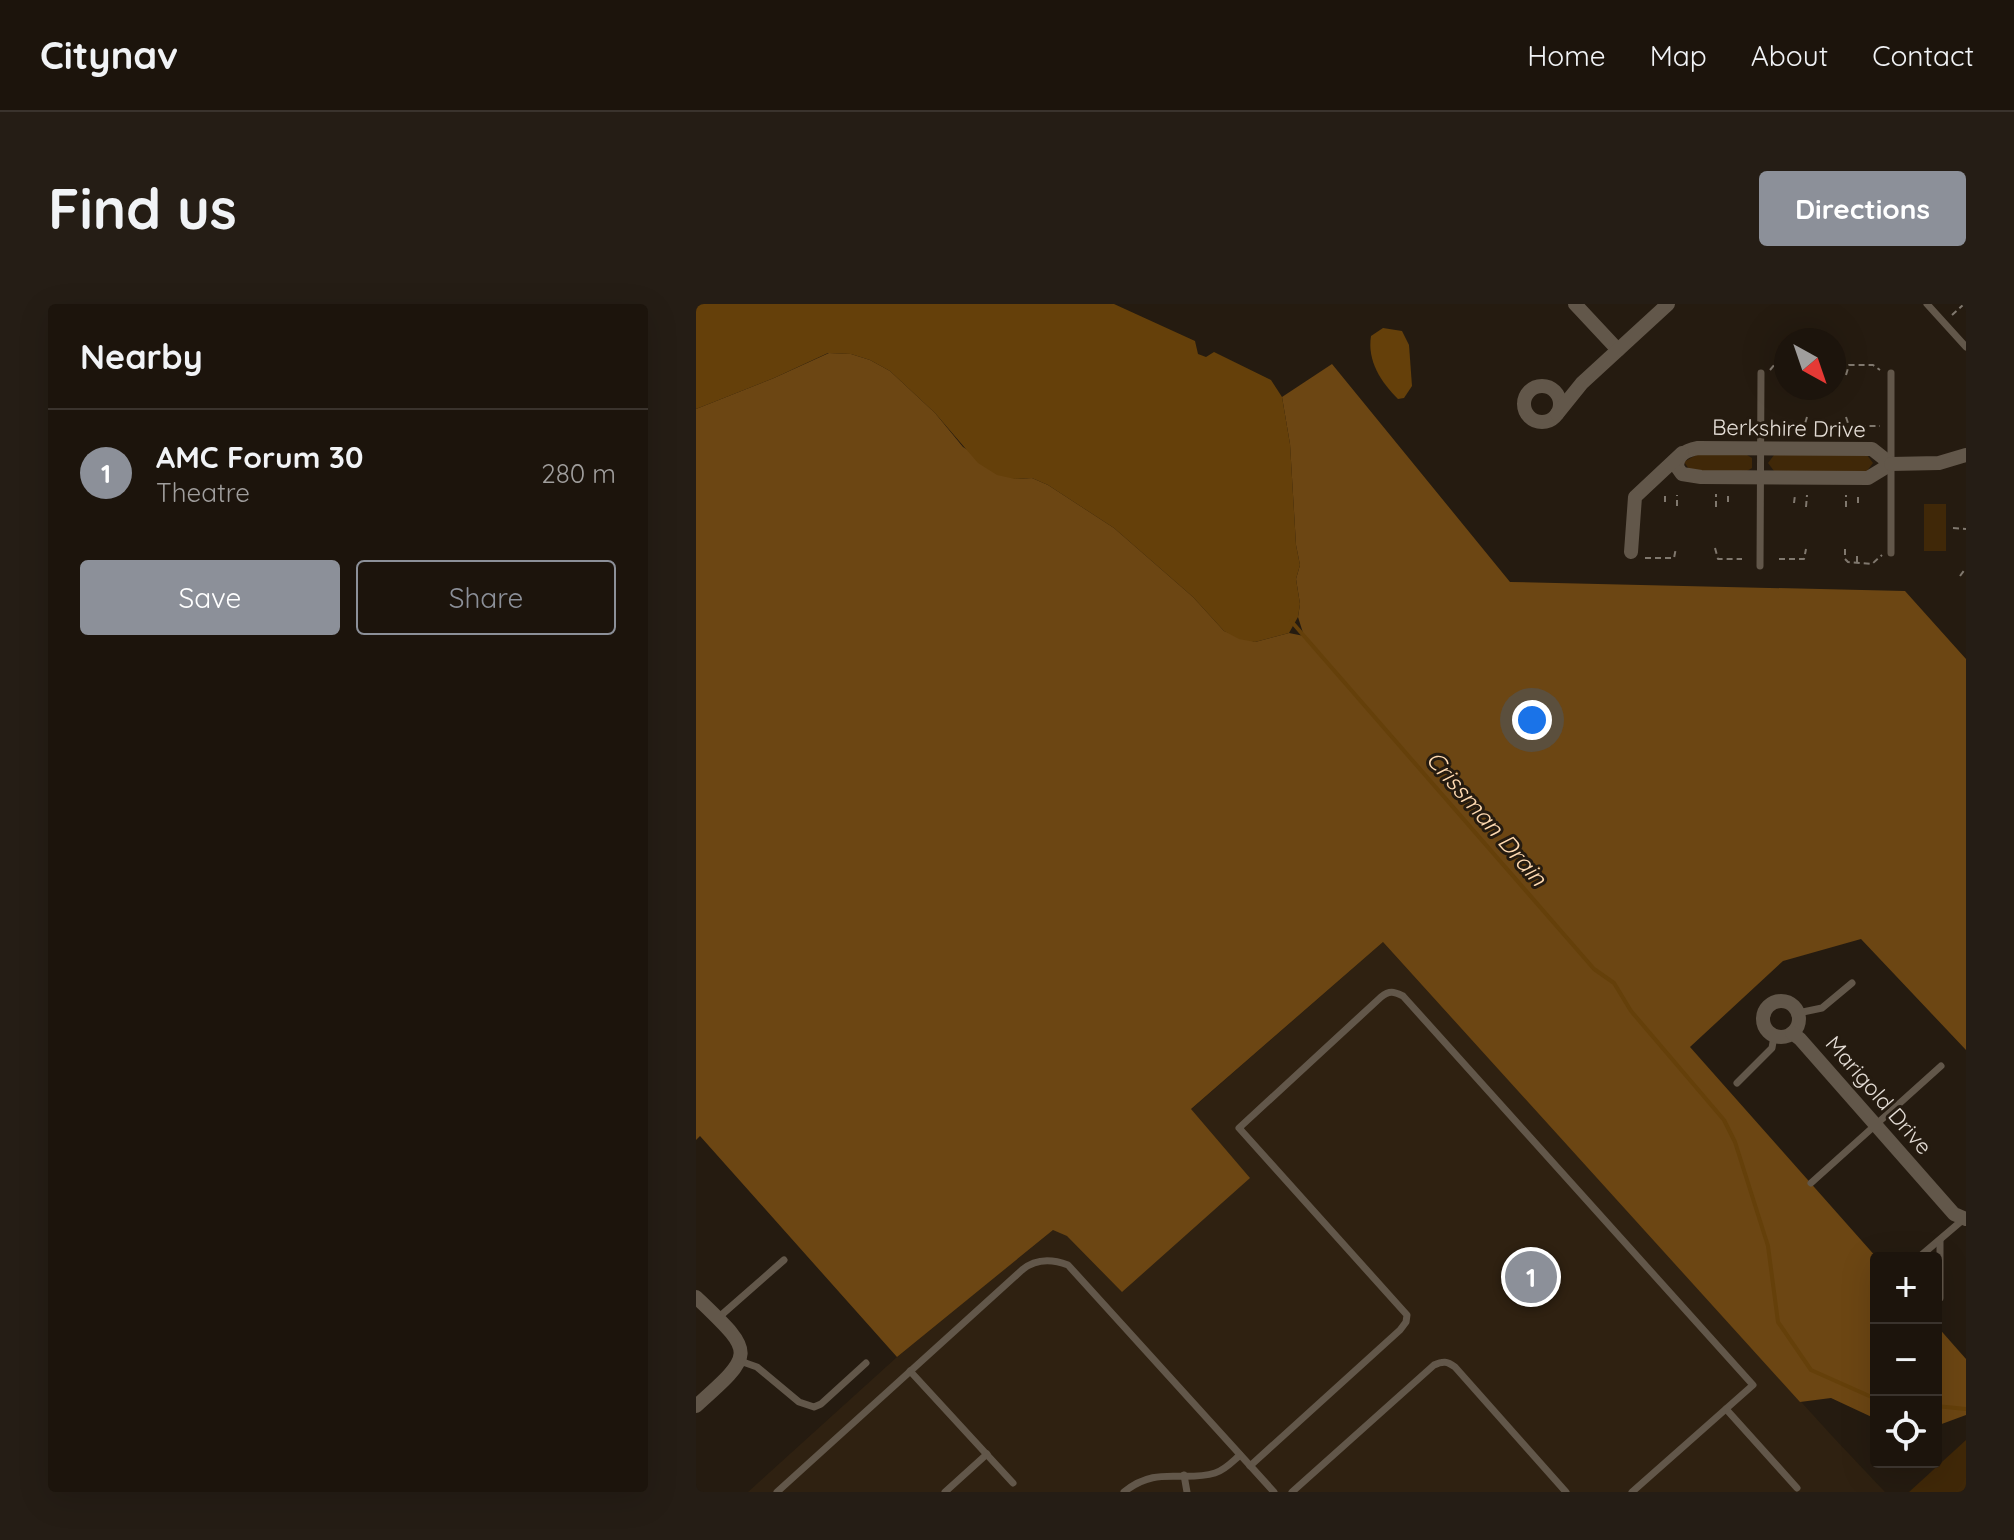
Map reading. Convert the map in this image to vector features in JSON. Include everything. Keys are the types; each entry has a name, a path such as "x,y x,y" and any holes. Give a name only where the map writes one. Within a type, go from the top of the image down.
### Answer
{"street":[{"path":"1575,304 1618,350"},
{"path":"1582,383 1562,389 1539,386 1528,391 1524,408 1536,421 1547,421 1557,414 1582,383 1668,304"},
{"path":"1550,388 1558,396 1557,414"},
{"name":"Berkshire Drive","path":"1637,554 1632,503 1637,494 1683,452 1698,448 1872,449 1891,464"},
{"name":"Berkshire Drive","path":"1682,474 1677,463 1683,452"},
{"name":"Berkshire Drive","path":"1656,476 1868,478 1891,464 1939,463 1966,455"},
{"path":"1774,1036 1764,1027 1762,1014 1765,1008 1777,1000 1784,1000 1798,1013"},
{"name":"Marigold Drive","path":"1774,1036 1792,1033 1798,1024 1798,1013"},
{"name":"Marigold Drive","path":"1792,1033 1954,1214 1966,1218"},
{"path":"696,1297 737,1340 742,1351 734,1372 696,1406"}],"lane":[{"path":"1927,304 1966,347"},
{"path":"1760,566 1765,373"},
{"path":"1887,554 1891,464 1888,373"},
{"path":"1798,1013 1822,1008 1852,983"},
{"path":"1250,1466 1406,1322 1407,1315 1402,1306 1239,1128 1387,992 1403,996 1753,1385 1632,1492"},
{"path":"1737,1083 1772,1048 1774,1036"},
{"path":"1811,1183 1941,1066"},
{"path":"1925,1252 1966,1218"},
{"path":"1940,1240 1940,1252"},
{"path":"718,1318 784,1260"},
{"path":"777,1492 1028,1266 1042,1261 1068,1265 1274,1492"},
{"path":"740,1361 757,1367 799,1402 814,1407 866,1363"},
{"path":"1292,1492 1434,1365 1448,1362 1566,1492"},
{"path":"910,1371 1013,1483"},
{"path":"1726,1409 1797,1488"},
{"path":"945,1492 987,1454"},
{"path":"1124,1492 1150,1478 1215,1473 1240,1455"},
{"path":"1184,1475 1187,1492"}],"path":[{"path":"1949,318 1964,304"},
{"path":"1765,373 1774,365"},
{"path":"1858,365 1858,371"},
{"path":"1846,375 1847,366 1858,365 1873,365 1888,373"},
{"path":"1768,427 1806,425 1807,417"},
{"path":"1846,417 1848,426 1885,426"},
{"path":"1795,421 1795,427"},
{"path":"1858,421 1858,427"},
{"path":"1716,494 1716,507"},
{"path":"1728,494 1728,502"},
{"path":"1665,495 1665,502"},
{"path":"1677,495 1677,506"},
{"path":"1794,503 1795,495"},
{"path":"1806,507 1807,495"},
{"path":"1846,495 1846,507"},
{"path":"1858,495 1858,503"},
{"path":"1953,528 1966,529"},
{"path":"1637,554 1674,558 1676,548"},
{"path":"1715,548 1716,558 1742,559"},
{"path":"1779,559 1805,558 1806,549"},
{"path":"1845,549 1847,561 1857,563 1874,563 1887,554"},
{"path":"1664,552 1664,558"},
{"path":"1727,553 1728,559"},
{"path":"1794,553 1794,559"},
{"path":"1857,553 1857,563"},
{"path":"1960,576 1966,568"}],"shaded area":[{"path":"696,304 1114,304 1195,341 1198,354 1206,357 1214,352 1271,380 1282,397 1290,444 1300,565 1296,579 1300,604 1298,617 1289,633 1255,642 1239,639 1224,631 1193,597 1114,528 1048,485 1032,478 1015,479 997,475 978,463 935,413 890,371 870,360 851,354 828,353 696,409"},
{"path":"1383,328 1402,331 1409,345 1412,386 1404,398 1398,399 1373,362 1371,336"},
{"path":"829,353 851,354 870,360 890,371 935,413 963,447 1015,479 1032,478 1048,485 1114,528 1193,597 1224,631 1255,642 1289,633 1304,636 1298,617 1300,604 1296,579 1300,565 1290,444 1282,397 1332,364 1510,582 1905,591 1966,659 1966,1050 1861,939 1783,961 1690,1047 1872,1252 1870,1416 1831,1398 1800,1402 1383,942 1191,1109 1250,1178 1122,1292 1067,1236 1053,1230 897,1357 700,1136 696,1140 696,409"},
{"path":"1696,455 1747,455 1752,458 1752,468 1747,471 1689,469 1684,462"},
{"path":"1774,455 1867,455 1873,463 1867,471 1774,471 1768,463"},
{"path":"1924,504 1946,504 1946,551 1924,551"},
{"path":"1383,942 1885,1492 748,1492 897,1357 1054,1229"},
{"path":"1942,1332 1966,1359 1966,1415 1942,1424"},
{"path":"1966,1440 1966,1488 1962,1492 1909,1492 1935,1468 1942,1468 1942,1462"}],"waterway":[{"name":"Crissman Drain","path":"1291,621 1594,969 1614,983 1631,1011 1724,1120 1735,1142 1768,1246 1778,1322 1811,1370 1870,1396"},
{"name":"Crissman Drain","path":"1942,1407 1966,1409"}],"place":[{"name":"AMC Forum 30","path":"1531,1277"}]}
